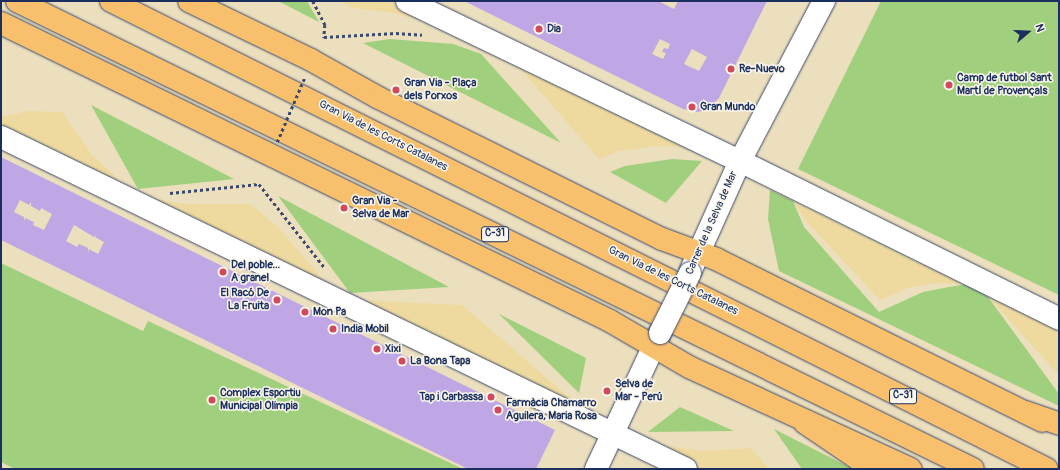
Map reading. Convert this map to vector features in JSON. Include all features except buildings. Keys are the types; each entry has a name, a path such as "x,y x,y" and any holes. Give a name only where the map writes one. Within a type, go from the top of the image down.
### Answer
{"main road":[{"name":"C-31","path":"17,1 973,469"},
{"name":"Gran Via de les Corts Catalanes","path":"112,1 1047,469"},
{"path":"189,1 311,60 379,98 662,239 701,254 1059,430"},
{"path":"1,23 610,321 657,340 805,422 872,469"},
{"path":"1025,412 1059,424"},
{"path":"805,422 863,445 911,469"}],"street":[{"path":"407,1 740,161 1059,318"},
{"name":"Carrer de la Selva de Mar","path":"596,469 614,434 657,340 701,254 740,161 824,1"},
{"path":"1,137 686,469"}],"path":[{"path":"313,1 324,25 324,37 396,33 428,35"},
{"path":"278,142 304,79"},
{"path":"166,194 260,184 326,270"}],"green space":[{"path":"278,1 307,1 319,22"},
{"name":"Camp de futbol Sant Martí de Provençals","path":"881,1 1059,1 1059,295 798,169"},
{"path":"390,39 453,44 481,54 561,143 363,43"},
{"path":"91,105 234,179 138,189"},
{"path":"672,159 702,161 666,203 610,172 625,166"},
{"path":"770,190 793,201 804,227 879,312 923,292 949,287 968,284 985,293 1059,394 1059,406 779,271 768,219"},
{"path":"278,196 449,287 350,293"},
{"path":"1,263 143,331 148,321 463,469 15,469 1,462"},
{"path":"499,314 586,358 579,393"},
{"path":"680,407 734,431 648,432"},
{"path":"774,429 853,469 802,469"}],"sand":[{"path":"340,1 393,1 480,43 439,26 395,13 353,8"},
{"path":"512,59 701,154 679,147 658,146 619,151 599,159"},
{"path":"28,111 62,112 92,155 128,188 1,126 1,117"},
{"path":"149,198 184,204 250,204 279,228 331,289"},
{"path":"793,201 902,255 968,284 934,283 908,288 880,300 807,222"},
{"path":"985,293 1059,329 1059,375 1056,372"},
{"path":"356,300 462,305 588,414"},
{"path":"644,443 702,451 751,448 769,469 698,469"}],"place":[{"name":"Dia","path":"539,29"},
{"name":"Re-Nuevo","path":"731,69"},
{"name":"Camp de futbol Sant Martí de Provençals","path":"949,85"},
{"name":"Gran Via - Plaça dels Porxos","path":"396,90"},
{"name":"Gran Mundo","path":"692,107"},
{"name":"Gran Via - Selva de Mar","path":"344,208"},
{"name":"Del poble... A granel","path":"223,272"},
{"name":"El Racó De La Fruita","path":"277,300"},
{"name":"Mon Pa","path":"305,312"},
{"name":"India Mobil","path":"333,329"},
{"name":"Xixi","path":"377,349"},
{"name":"La Bona Tapa","path":"402,361"},
{"name":"Selva de Mar - Perú","path":"607,391"},
{"name":"Tap i Carbassa","path":"491,397"},
{"name":"Complex Esportiu Municipal Olimpia","path":"212,400"},
{"name":"Farmàcia Chamarro Aguilera, Maria Rosa","path":"498,410"}]}
